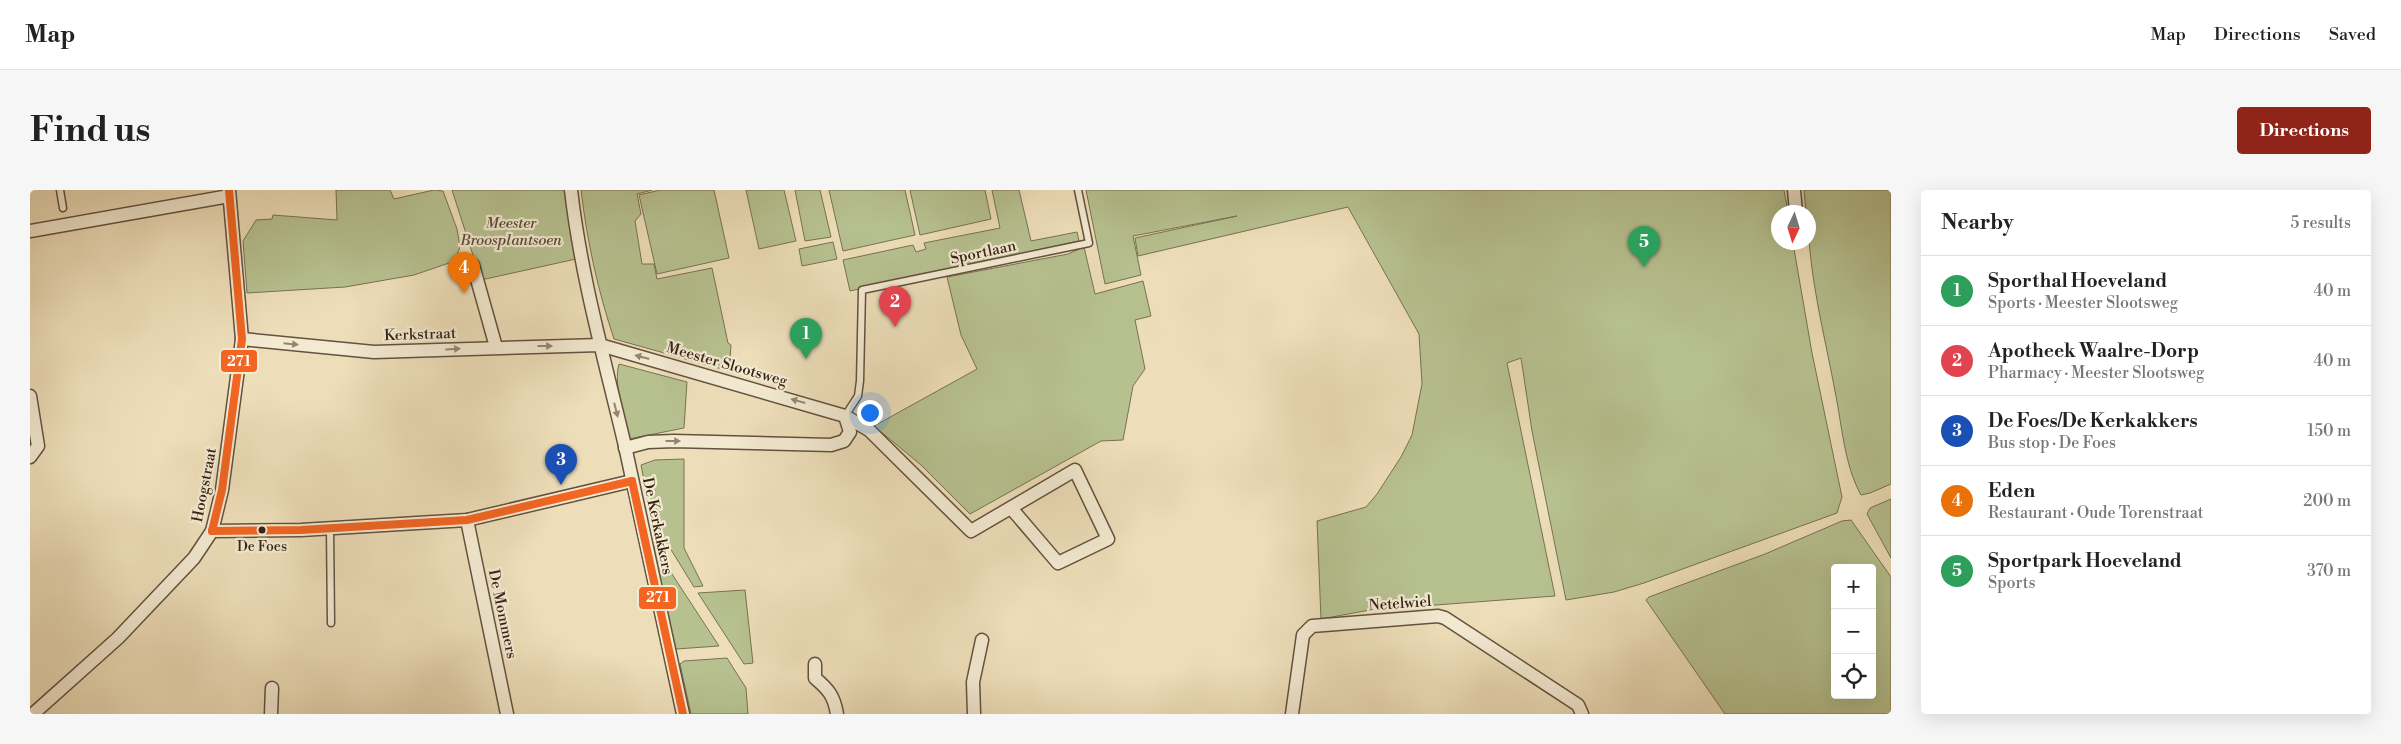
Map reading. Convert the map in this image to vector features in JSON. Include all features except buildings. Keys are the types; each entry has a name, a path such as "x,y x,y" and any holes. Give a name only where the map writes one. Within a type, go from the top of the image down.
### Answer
{"street":[{"name":"De Kerkakkers","path":"570,190 600,345 625,448 682,714"},
{"path":"1794,190 1795,205"},
{"path":"30,231 229,193"},
{"name":"Hoogstraat","path":"33,714 118,638 194,558 212,531 222,490 242,339 229,193"},
{"path":"473,265 496,347"},
{"name":"Kerkstraat","path":"242,339 374,352 600,345"},
{"name":"Meester Slootsweg","path":"600,345 845,416 869,430 971,531 1011,508"},
{"path":"30,396 38,446 30,457"},
{"path":"625,448 648,442 665,441 831,444 844,441 850,432 845,416"},
{"path":"1075,470 1108,539 1058,563 1011,508 1075,470"},
{"path":"212,531 301,530 330,526 467,520 632,481"},
{"name":"De Mommers","path":"467,520 507,714"},
{"name":"Netelwiel","path":"1292,714 1303,635 1312,626 1438,616 1445,618 1578,705 1582,714"},
{"path":"974,714 973,682 982,640"},
{"path":"815,664 815,678 831,691 835,699 837,714"},
{"path":"272,688 272,714"}],"lane":[{"path":"60,190 63,208"},
{"name":"Sportlaan","path":"845,416 858,396 862,290 1089,243 1078,190"},
{"path":"330,526 331,623"}],"green space":[{"path":"336,190 390,190 394,199 434,190 443,191 457,229 460,247 455,261 414,275 345,287 247,293 243,241 256,220 272,219 273,215 337,220"},
{"name":"Meester Broosplantsoen","path":"452,190 565,190 576,259 481,280"},
{"path":"581,190 652,190 637,194 641,214 635,221 642,264 654,264 657,279 712,268 728,343 731,345 729,371 614,339 594,266"},
{"path":"660,190 714,190 729,258 657,274 639,195"},
{"path":"746,190 784,190 796,241 759,249"},
{"path":"795,190 820,190 831,237 805,241"},
{"path":"829,190 905,190 915,235 843,251"},
{"path":"910,190 985,190 991,219 920,235"},
{"path":"992,190 1019,190 1031,241 1077,232 1079,241 850,291 843,260 913,245 916,252 926,249 924,243 1000,228"},
{"path":"1086,190 1784,190 1787,205 1771,205 1771,250 1794,250 1812,353 1842,497 1837,513 1644,583 1614,592 1566,600 1532,431 1521,358 1507,363 1555,596 1370,610 1321,619 1317,521 1366,507 1377,494 1401,457 1412,435 1422,384 1419,334 1348,207 1138,256 1135,238 1237,216 1133,236 1141,275 1105,284"},
{"path":"1804,190 1891,190 1891,484 1861,495 1855,483 1844,444 1817,302 1810,250 1816,250 1816,205 1805,205"},
{"path":"833,242 837,259 802,266 799,249"},
{"path":"1084,247 1095,294 1143,281 1151,316 1135,320 1145,369 1133,386 1123,440 1101,441 970,514 921,465 874,426 977,369 961,335 947,277 1068,254"},
{"path":"619,364 687,382 684,428 629,439 618,391"},
{"path":"684,459 684,548 703,586 694,587 651,517 641,465 655,460"},
{"path":"1891,499 1891,558 1867,514 1870,508"},
{"path":"1851,520 1891,577 1891,714 1725,714 1646,600 1649,597 1765,554 1842,521"},
{"path":"651,542 719,646 676,649"},
{"path":"745,590 753,663 744,664 698,593"},
{"path":"727,658 746,688 748,714 691,714 680,664 684,661"}],"transit line":[{"name":"271","path":"212,531 222,490 242,339 229,190"},
{"name":"271","path":"632,481 683,714"},
{"name":"271","path":"212,531 301,530 467,520 632,481"}],"place":[{"name":"Sportpark Hoeveland","path":"1644,267"},
{"name":"Eden","path":"464,293"},
{"name":"Apotheek Waalre-Dorp","path":"895,327"},
{"name":"Sporthal Hoeveland","path":"806,359"},
{"name":"De Foes/De Kerkakkers","path":"561,485"},
{"name":"De Foes","path":"262,530"}]}
